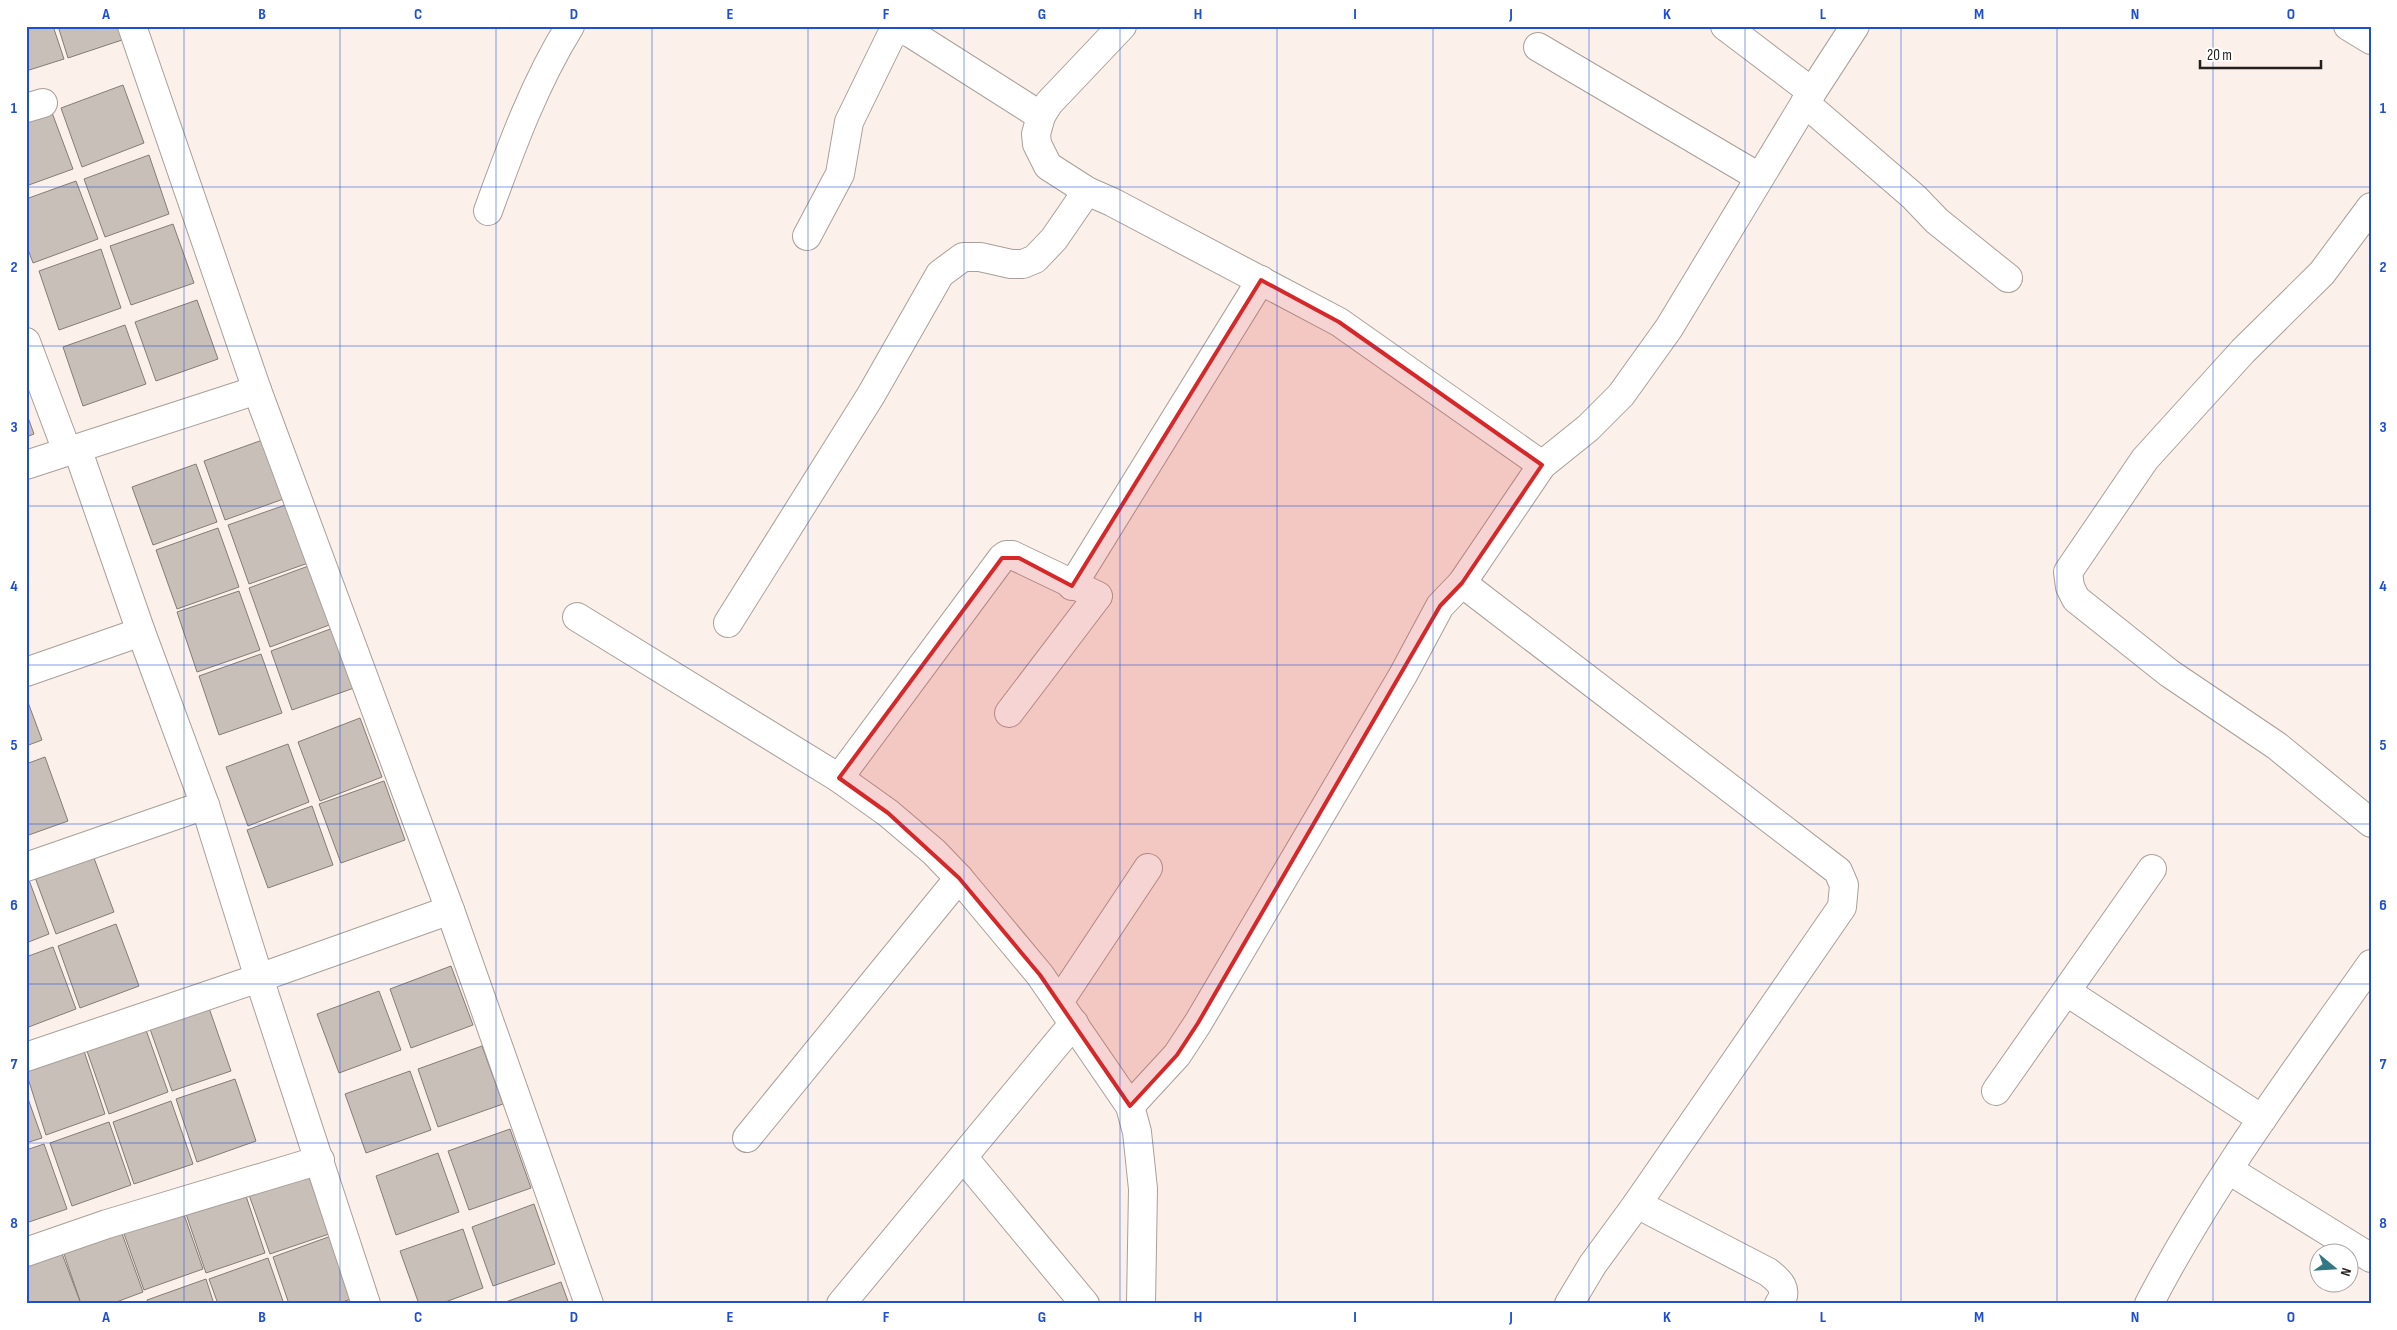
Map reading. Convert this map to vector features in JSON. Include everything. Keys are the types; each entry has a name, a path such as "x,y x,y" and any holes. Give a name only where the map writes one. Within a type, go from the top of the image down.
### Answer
{"street":[{"path":"132,26 257,390 450,910 589,1304"},
{"path":"488,211 517,134 554,52 570,26"},
{"path":"1122,26 1049,103 1041,116 1036,134 1037,144 1048,166 1087,191 1112,202 1339,322 1542,465"},
{"path":"1725,26 1808,98 1937,221 2008,278"},
{"path":"1130,1106 1176,1055 1198,1023 1403,675 1440,606 1462,583 1542,465 1588,428 1621,395 1669,328 1808,98 1855,26"},
{"path":"807,236 840,174 849,122 890,38 898,30 912,34 1041,116"},
{"path":"1538,47 1760,177"},
{"path":"728,623 871,395 940,274 963,257 980,257 1011,264 1023,264 1035,259 1054,239 1087,191"},
{"path":"2371,208 2322,273 2243,351 2145,460 2068,572 2070,587 2076,599 2169,673 2277,746 2371,823"},
{"path":"1072,586 1261,280"},
{"path":"26,342 72,450 205,805 259,978 366,1304"},
{"path":"26,465 257,390"},
{"path":"839,778 1006,555 1019,558 1072,586 1098,596 1009,713"},
{"path":"1462,583 1838,871 1844,884 1842,907 1637,1204 1593,1264 1569,1304"},
{"path":"577,617 839,778 888,813 934,852 959,878 1040,975 1130,1106 1137,1132 1143,1189 1141,1304"},
{"path":"26,672 141,632"},
{"path":"26,867 205,805"},
{"path":"841,1304 962,1157 1066,1013 1148,868"},
{"path":"1996,1091 2152,869"},
{"path":"747,1138 959,878"},
{"path":"26,1056 259,978 450,910"},
{"path":"2149,1304 2163,1276 2262,1119 2371,964"},
{"path":"2067,992 2262,1119"},
{"path":"962,1157 1085,1304"},
{"path":"26,1252 106,1224 320,1160"},
{"path":"2229,1170 2371,1258"},
{"path":"1637,1204 1768,1272 1781,1283 1784,1290 1784,1298 1779,1304"}],"highlighted area":[{"path":"1261,280 1339,322 1542,465 1462,583 1440,606 1198,1023 1177,1055 1130,1106 1040,975 959,878 888,813 839,778 1002,558 1019,558 1072,586"}],"building":[{"path":"26,26 53,26 64,59 26,71"},
{"path":"58,26 124,26 128,38 68,58"},
{"path":"123,85 144,143 82,167 61,108"},
{"path":"51,110 73,169 26,186 26,119"},
{"path":"149,155 169,214 105,237 84,179"},
{"path":"76,181 98,239 33,263 26,244 26,199"},
{"path":"173,224 194,283 131,305 110,246"},
{"path":"101,249 121,308 59,330 39,271"},
{"path":"197,300 218,359 156,381 135,322"},
{"path":"125,325 146,384 83,406 63,347"},
{"path":"26,412 34,434 26,437"},
{"path":"268,438 289,497 225,520 204,461"},
{"path":"196,464 217,522 153,545 132,487"},
{"path":"291,503 311,562 249,584 228,525"},
{"path":"218,528 239,587 177,609 156,550"},
{"path":"311,565 332,624 270,647 249,588"},
{"path":"239,591 260,650 197,672 177,612"},
{"path":"333,628 354,688 292,710 271,651"},
{"path":"261,654 282,713 219,735 199,676"},
{"path":"26,697 42,740 26,746"},
{"path":"360,718 382,777 320,801 298,742"},
{"path":"288,744 309,802 248,826 226,767"},
{"path":"45,757 68,821 26,836 26,764"},
{"path":"384,781 405,840 341,863 319,804"},
{"path":"312,806 333,865 268,888 247,830"},
{"path":"91,850 114,912 56,934 33,872"},
{"path":"26,872 49,934 26,943"},
{"path":"116,924 139,986 80,1008 58,946"},
{"path":"53,947 76,1009 26,1028 26,957"},
{"path":"451,966 473,1025 411,1048 390,989"},
{"path":"379,991 401,1050 339,1073 317,1014"},
{"path":"209,1008 231,1071 172,1091 150,1029"},
{"path":"146,1030 168,1092 109,1114 87,1051"},
{"path":"482,1046 503,1104 438,1127 418,1069"},
{"path":"84,1051 105,1114 46,1135 26,1072"},
{"path":"410,1071 431,1130 366,1153 345,1094"},
{"path":"235,1079 256,1141 197,1162 176,1099"},
{"path":"26,1093 42,1138 26,1143"},
{"path":"171,1101 193,1164 134,1184 113,1122"},
{"path":"109,1122 131,1185 72,1206 50,1143"},
{"path":"510,1129 531,1188 469,1210 448,1151"},
{"path":"44,1144 67,1209 26,1223 26,1150"},
{"path":"438,1153 459,1212 396,1235 376,1176"},
{"path":"307,1171 329,1234 270,1254 248,1192"},
{"path":"244,1190 265,1253 206,1273 185,1211"},
{"path":"534,1204 555,1264 493,1286 472,1227"},
{"path":"181,1206 203,1269 144,1290 122,1228"},
{"path":"120,1228 143,1292 111,1304 81,1304 62,1248"},
{"path":"463,1229 483,1288 440,1304 419,1304 400,1251"},
{"path":"331,1236 353,1298 338,1304 289,1304 273,1257"},
{"path":"61,1251 81,1304 26,1304 26,1264"},
{"path":"268,1258 284,1304 218,1304 209,1279"},
{"path":"206,1279 214,1304 148,1304 147,1300"},
{"path":"561,1282 569,1304 500,1304"}]}
